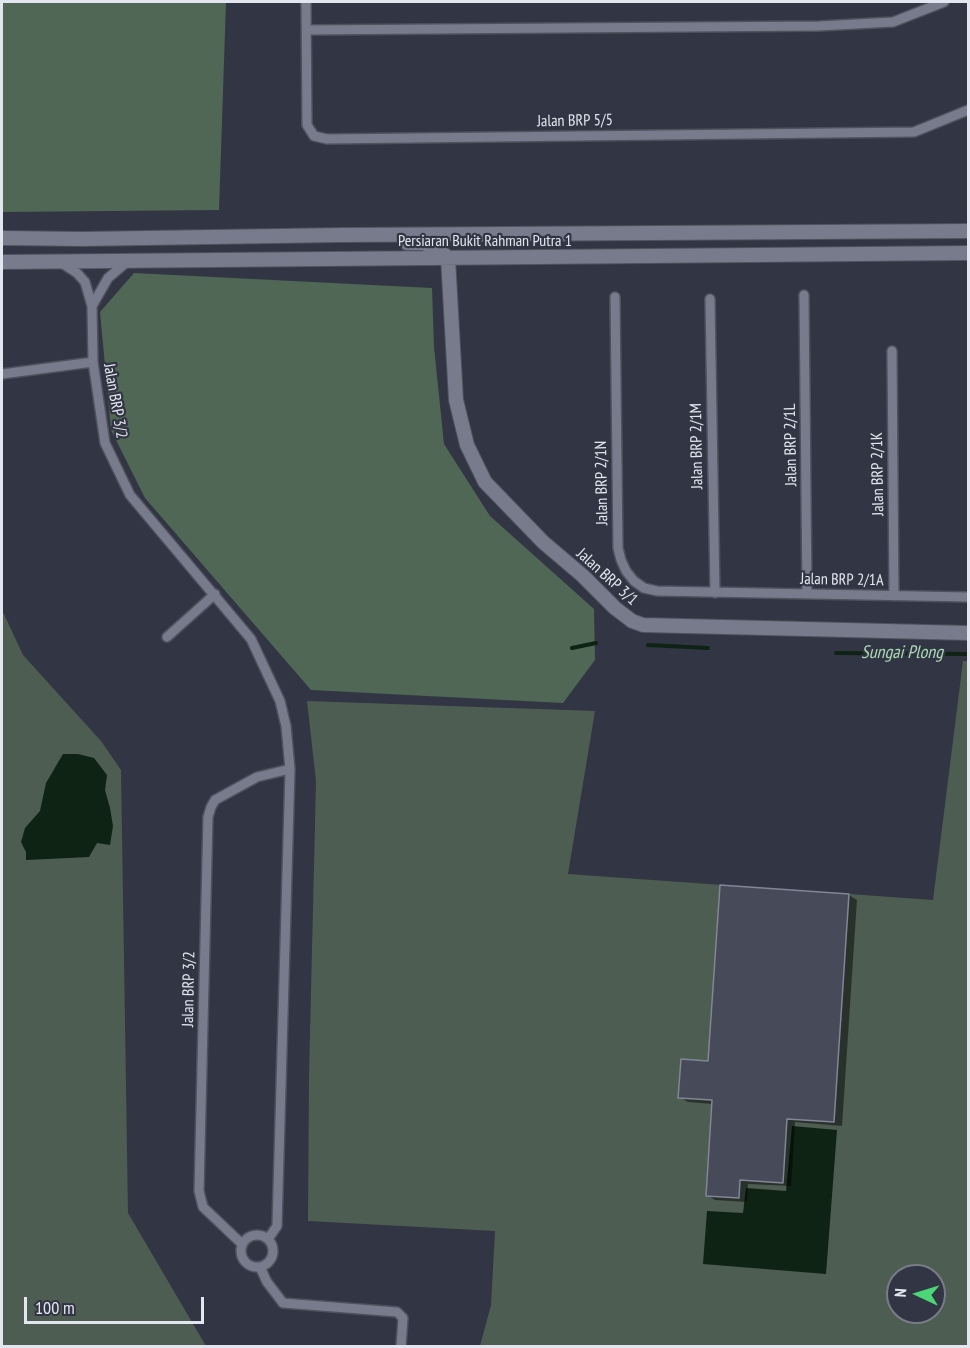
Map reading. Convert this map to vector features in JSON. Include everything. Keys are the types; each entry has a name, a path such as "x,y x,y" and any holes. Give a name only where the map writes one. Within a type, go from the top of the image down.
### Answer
{"main road":[{"name":"Persiaran Bukit Rahman Putra 1","path":"2,238 969,231"},
{"path":"342,235 359,243 423,243 436,248 448,258 463,241 476,234"},
{"name":"Persiaran Bukit Rahman Putra 1","path":"2,262 969,254"},
{"name":"Jalan BRP 3/1","path":"448,258 456,400 467,445 485,482 543,542 632,621 643,625 969,633"}],"street":[{"name":"Jalan BRP 5/5","path":"306,2 307,125 314,136 327,139 914,132 969,110"},
{"path":"307,30 830,25 892,22 944,2"},
{"path":"92,306 108,278 128,261"},
{"name":"Jalan BRP 3/2","path":"60,262 77,273 85,282 92,306 93,362 105,443 130,495 251,639 280,701 286,726 290,769 277,1226 268,1239"},
{"name":"Jalan BRP 2/1L","path":"804,295 807,594"},
{"name":"Jalan BRP 2/1N","path":"615,297 618,548 621,560 630,576 644,588 657,591 715,593"},
{"name":"Jalan BRP 2/1M","path":"710,299 715,593"},
{"name":"Jalan BRP 2/1K","path":"892,351 894,596"},
{"path":"2,374 93,362"},
{"name":"Jalan BRP 2/1A","path":"715,593 969,597"},
{"path":"167,637 215,594"},
{"name":"Jalan BRP 3/2","path":"242,1244 203,1207 199,1191 208,817 215,800 257,777 290,769"},
{"path":"252,1235 261,1235 268,1239 273,1253 269,1262 260,1267 249,1266 242,1259 242,1244 252,1235"},
{"path":"260,1267 267,1282 284,1303 397,1312 403,1318 401,1347"}],"shaded area":[{"path":"2,2 226,2 219,210 2,212"},
{"path":"134,273 432,288 434,347 444,444 490,516 594,609 595,660 563,703 311,690 145,498 111,430 100,312"},
{"path":"2,610 23,655 101,741 121,770 128,1213 206,1346 2,1346"},
{"path":"963,661 968,661 968,1346 480,1346 491,1305 495,1231 308,1221 316,781 307,701 595,711 568,874 933,900"},
{"path":"63,754 78,754 94,758 107,775 105,790 113,826 110,845 97,843 89,857 26,860 26,852 21,842 25,828 40,811 46,783"},
{"path":"792,1126 837,1130 826,1274 703,1264 707,1211 743,1213 746,1188 786,1191"}],"building":[{"path":"720,885 849,894 834,1122 787,1119 783,1183 740,1180 739,1198 706,1196 712,1100 678,1098 681,1059 708,1061"}],"waterway":[{"name":"Sungai Plong","path":"572,648 596,643"},
{"name":"Sungai Plong","path":"648,645 708,648"},
{"name":"Sungai Plong","path":"836,653 968,654"}]}
